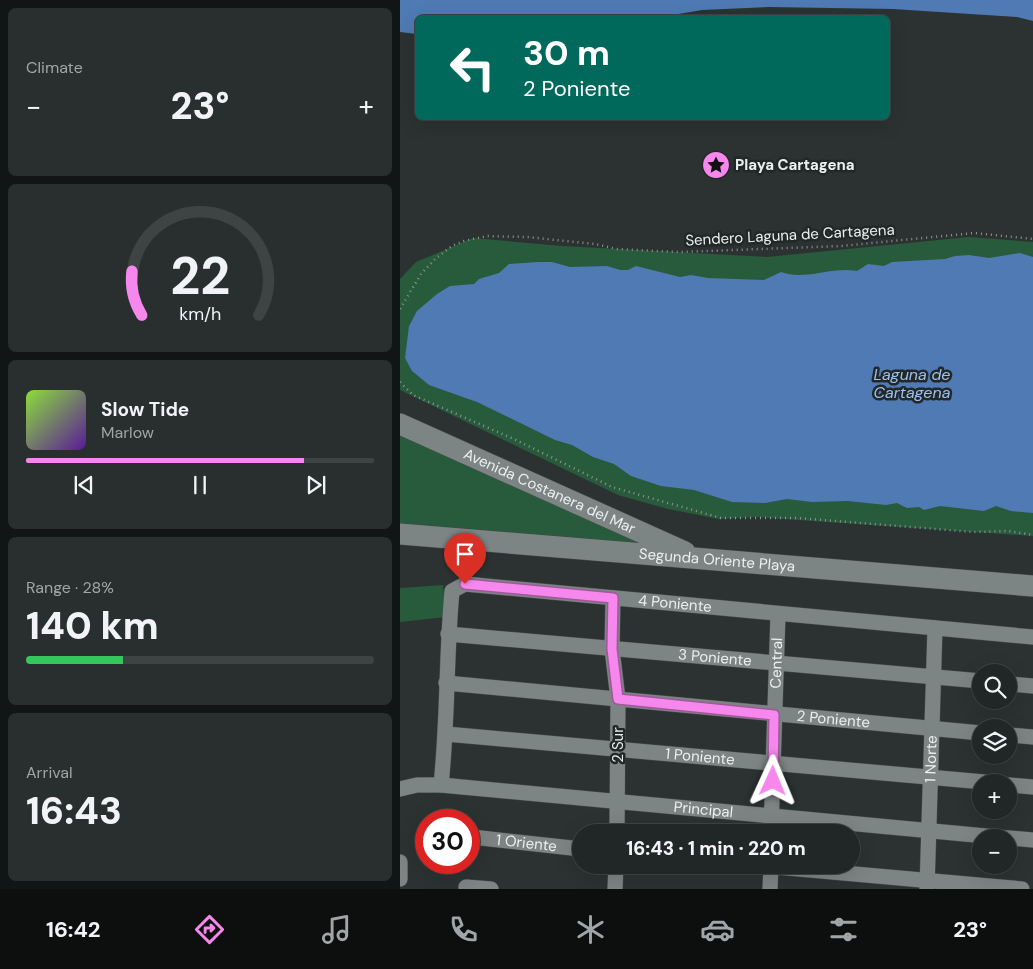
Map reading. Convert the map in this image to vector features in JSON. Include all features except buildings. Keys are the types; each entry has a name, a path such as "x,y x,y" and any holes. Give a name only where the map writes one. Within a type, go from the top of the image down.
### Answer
{"street":[{"name":"Avenida Costanera del Mar","path":"400,424 699,559"},
{"name":"Segunda Oriente Playa","path":"400,534 1033,586"},
{"name":"4 Poniente","path":"440,785 446,734 448,634 452,591 465,584 1033,637"},
{"name":"2 Sur","path":"613,598 612,649 618,699 617,824"},
{"name":"Central","path":"772,824 778,614"},
{"name":"1 Norte","path":"927,885 935,628"},
{"name":"3 Poniente","path":"448,634 972,680"},
{"name":"2 Poniente","path":"446,683 972,732"},
{"path":"1017,685 1033,686"},
{"name":"1 Poniente","path":"446,734 972,781"},
{"path":"1017,736 1033,737"},
{"name":"Principal","path":"400,789 417,785 440,785 972,834"},
{"path":"1017,786 1033,787"},
{"name":"1 Oriente","path":"480,838 572,848"},
{"name":"Principal","path":"1017,839 1033,840"},
{"path":"616,874 616,889"},
{"path":"770,889 771,874"},
{"path":"837,874 927,885 1022,889"},
{"path":"466,887 490,889"}],"path":[{"name":"Sendero Laguna de Cartagena","path":"400,309 421,274 435,259 452,246 464,241 487,236 535,237 595,244 617,249 680,252 831,247 974,233 1033,239"},
{"path":"400,382 413,395 523,443 612,487 721,518 798,518 973,532 1008,531 1033,535"}],"green space":[{"name":"Laguna de Cartagena","path":"969,237 1033,242 1033,536 755,517 719,519 668,509 618,495 400,390 400,279 416,262 473,238 562,246 767,257"},
{"path":"400,435 640,543 400,523"},
{"path":"443,585 446,617 400,622 400,588"}],"water":[{"path":"400,0 1033,0 1033,21 1017,17 893,9 769,7 702,10 673,15 415,15 415,34 400,32"},
{"name":"Laguna de Cartagena","path":"1020,253 1033,257 1033,513 1011,511 996,506 984,511 940,506 924,510 919,507 907,508 897,503 886,505 848,501 812,502 787,499 765,503 732,502 694,490 661,486 631,476 614,464 593,457 572,445 555,440 477,402 429,385 412,371 405,358 409,326 417,311 450,286 474,284 479,279 499,273 509,264 552,262 570,267 607,266 620,270 628,270 636,266 680,277 691,275 708,278 764,280 781,272 799,275 838,270 857,271 868,264 884,266 892,262 945,259 969,255 989,258"}],"place":[{"name":"Playa Cartagena","path":"716,165"}],"route":[{"path":"465,584 613,598 612,649 618,699 774,715 773,781"}]}
